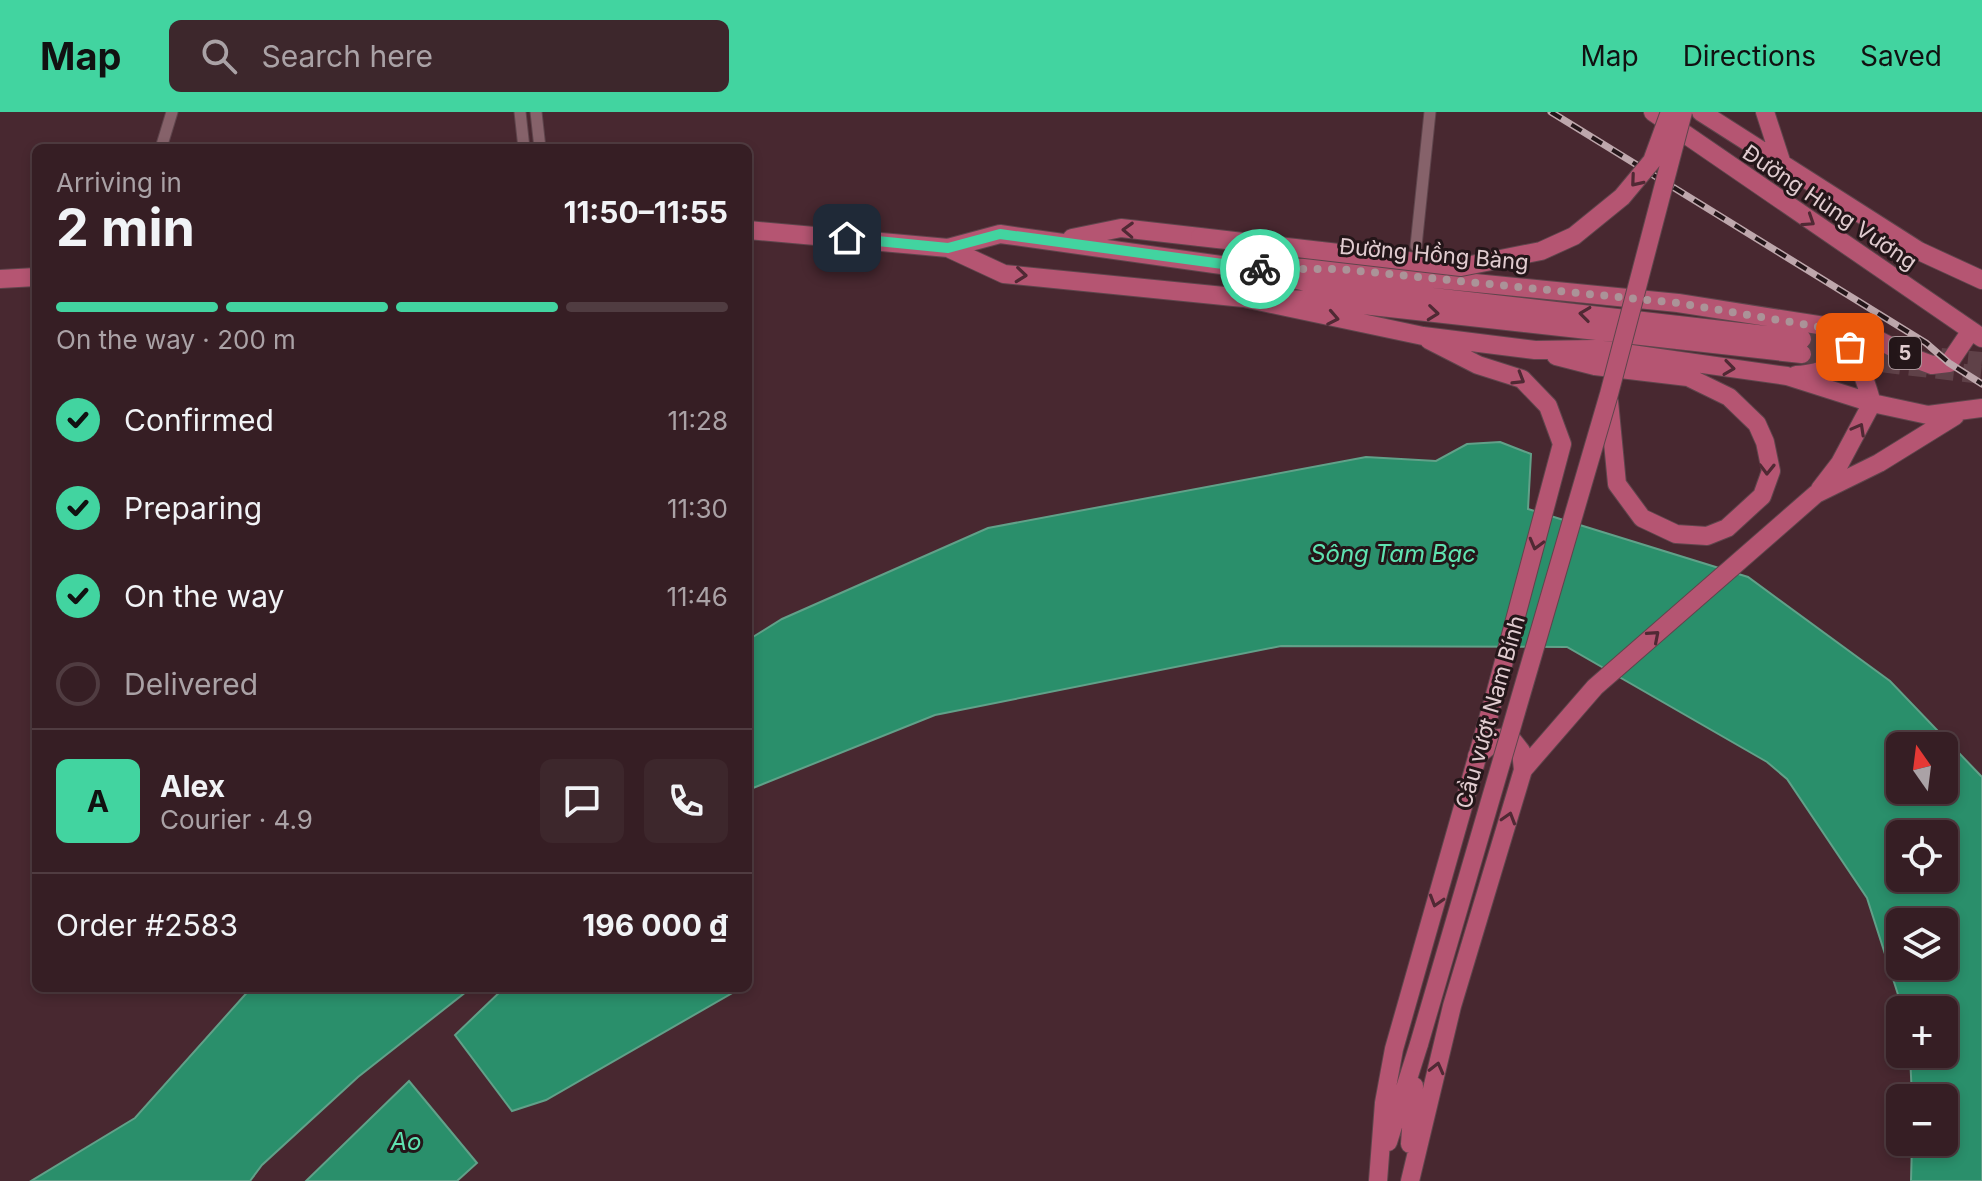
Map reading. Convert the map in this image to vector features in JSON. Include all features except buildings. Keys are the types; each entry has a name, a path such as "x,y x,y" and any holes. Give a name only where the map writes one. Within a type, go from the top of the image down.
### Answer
{"main road":[{"name":"Cầu vượt Nam Bính","path":"1379,1174 1609,394 1683,112"},
{"path":"1765,112 1783,167 1765,193"},
{"path":"1056,241 1121,228 1461,267 1541,251 1574,236 1622,197 1652,161 1659,113"},
{"name":"Đường Hùng Vương","path":"1659,113 1698,147 1976,335"},
{"path":"1698,147 1707,114"},
{"name":"Đường Hùng Vương","path":"1707,114 1783,167 1919,251 1982,280"},
{"name":"Đường Hồng Bàng","path":"752,230 948,248 1004,274 1244,298 1423,336 1535,350 1596,349 1787,376 1872,403 1928,415 1982,408"},
{"name":"Đường Hồng Bàng","path":"948,248 1000,234 1257,270 1313,267 1678,303 1826,328"},
{"path":"1244,298 1318,300 1802,347 1310,283 1257,270"},
{"path":"0,279 32,277"},
{"path":"1787,376 1816,373 1827,368 1836,350 1826,328"},
{"path":"1523,770 1595,687 1816,494 1840,463 1872,403 1858,358 1850,347 1826,328"},
{"name":"5","path":"1826,328 1863,332 1932,365 1949,363 1976,335"},
{"path":"1379,1174 1384,1103 1394,1049 1496,691 1562,444 1556,420 1539,394 1522,379 1478,365 1423,336"},
{"name":"Cầu vượt Nam Bính","path":"1535,350 1595,366 1688,377 1710,385 1743,407 1757,424 1765,442 1771,471 1762,496 1727,528 1707,536 1676,534 1642,518 1617,484 1610,437 1609,394"},
{"path":"1816,494 1879,463 1961,412"},
{"path":"1410,1176 1452,1006 1523,770 1521,751 1510,737 1499,738 1477,757"},
{"name":"Cầu vượt Nam Bính","path":"1410,1176 1409,1133 1419,1044"}],"street":[{"path":"162,144 172,112"},
{"path":"520,112 524,144"},
{"path":"536,112 540,144"},
{"path":"1416,246 1430,112"}],"water":[{"name":"Sông Tam Bạc","path":"1500,442 1531,454 1528,509 1748,577 1890,681 1939,732 1886,732 1886,804 1958,804 1958,752 1982,777 1982,1181 1911,1181 1912,1156 1958,1156 1958,1084 1911,1084 1911,1068 1958,1068 1958,996 1898,996 1893,980 1958,980 1958,908 1886,908 1886,957 1867,898 1787,779 1767,762 1567,647 1281,646 935,715 752,788 752,638 782,619 988,528 1366,457 1436,461 1467,444"},
{"path":"247,992 466,992 358,1077 262,1165 250,1181 31,1181 135,1118"},
{"path":"500,992 734,992 546,1100 512,1111 455,1035"},
{"name":"Ao","path":"409,1081 477,1163 457,1181 306,1181"}],"tunnel":[{"path":"1802,339 1904,353"},
{"path":"1802,354 1982,375"},
{"path":"1941,357 1982,361"}],"railway":[{"path":"1551,112 1926,343 1949,363 1982,384"}],"way so far":[{"path":"1260,269 1339,269 1678,303 1826,328 1850,347"}],"route":[{"path":"847,238 948,248 1000,234 1260,269"}]}
